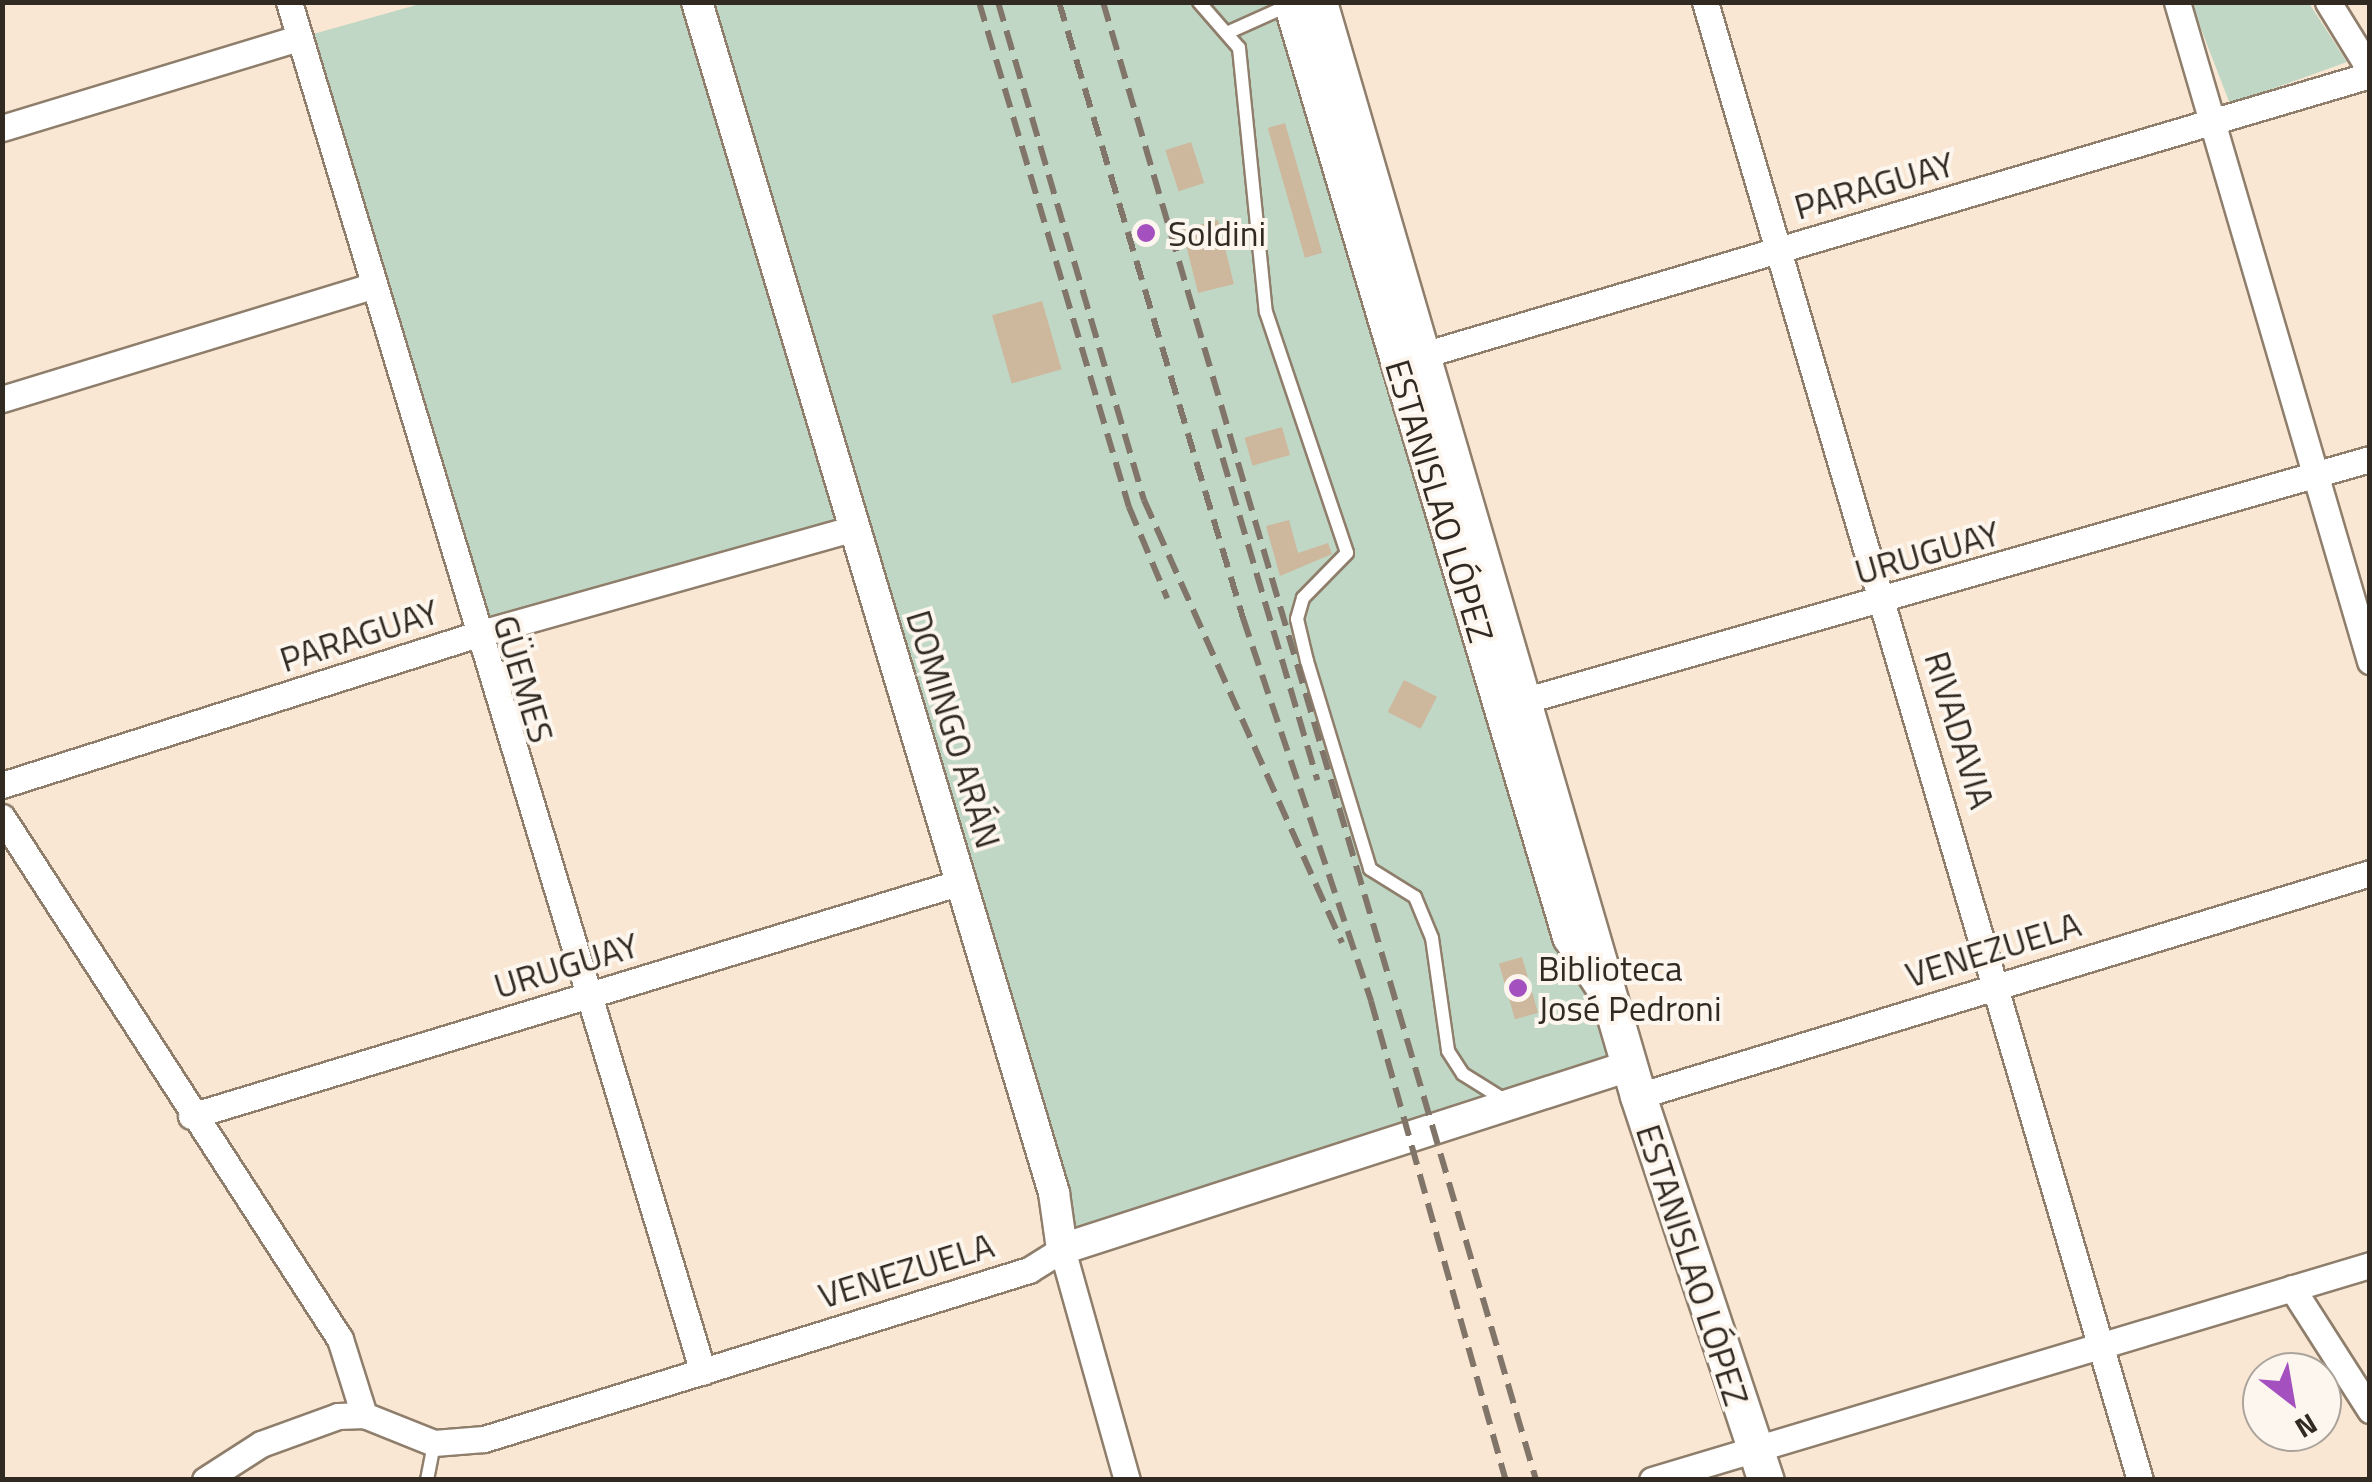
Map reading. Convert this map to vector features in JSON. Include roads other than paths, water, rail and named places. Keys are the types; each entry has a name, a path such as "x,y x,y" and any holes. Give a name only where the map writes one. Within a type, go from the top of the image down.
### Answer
{"main road":[{"name":"ESTANISLAO LÓPEZ","path":"1319,2 1412,358 1515,704 1760,1464"},
{"name":"ESTANISLAO LÓPEZ","path":"1293,3 1412,358"}],"street":[{"name":"GÜEMES","path":"288,2 474,635 703,1372"},
{"name":"DOMINGO ARÁN","path":"697,2 961,882 1127,1480"},
{"name":"RIVADAVIA","path":"1705,2 2000,986 2140,1480"},
{"path":"2177,2 2370,661"},
{"path":"2328,2 2370,72"},
{"path":"2,128 299,38"},
{"name":"PARAGUAY","path":"1412,358 2370,72"},
{"path":"2,400 372,286"},
{"name":"URUGUAY","path":"1515,704 2370,459"},
{"name":"PARAGUAY","path":"2,785 474,635 855,528"},
{"path":"2,818 191,1116 340,1340 364,1414 308,1422 205,1480"},
{"name":"VENEZUELA","path":"364,1414 434,1443 484,1439 1030,1270 1062,1249 1511,1104 1634,1080 2000,986 2370,873"},
{"name":"URUGUAY","path":"191,1116 961,882"},
{"path":"1652,1480 1760,1464 2102,1345 2370,1265"},
{"path":"2292,1288 2370,1410"}],"lane":[{"path":"1199,2 1230,32 1246,76 1261,277 1277,359 1346,553 1303,598 1297,618 1307,661 1370,869 1415,897 1432,938 1448,1051 1464,1074 1511,1104"},
{"path":"1230,32 1293,3"},
{"path":"427,1480 434,1443"}],"railway":[{"path":"979,2 1129,507 1167,598"},
{"path":"998,2 1144,500 1342,943"},
{"path":"1059,2 1243,618 1371,1001 1506,1480"},
{"path":"1103,2 1536,1480"},
{"path":"1214,429 1317,780"}],"place":[{"name":"Soldini","path":"1146,233"},
{"name":"Biblioteca José Pedroni","path":"1518,988"}]}
